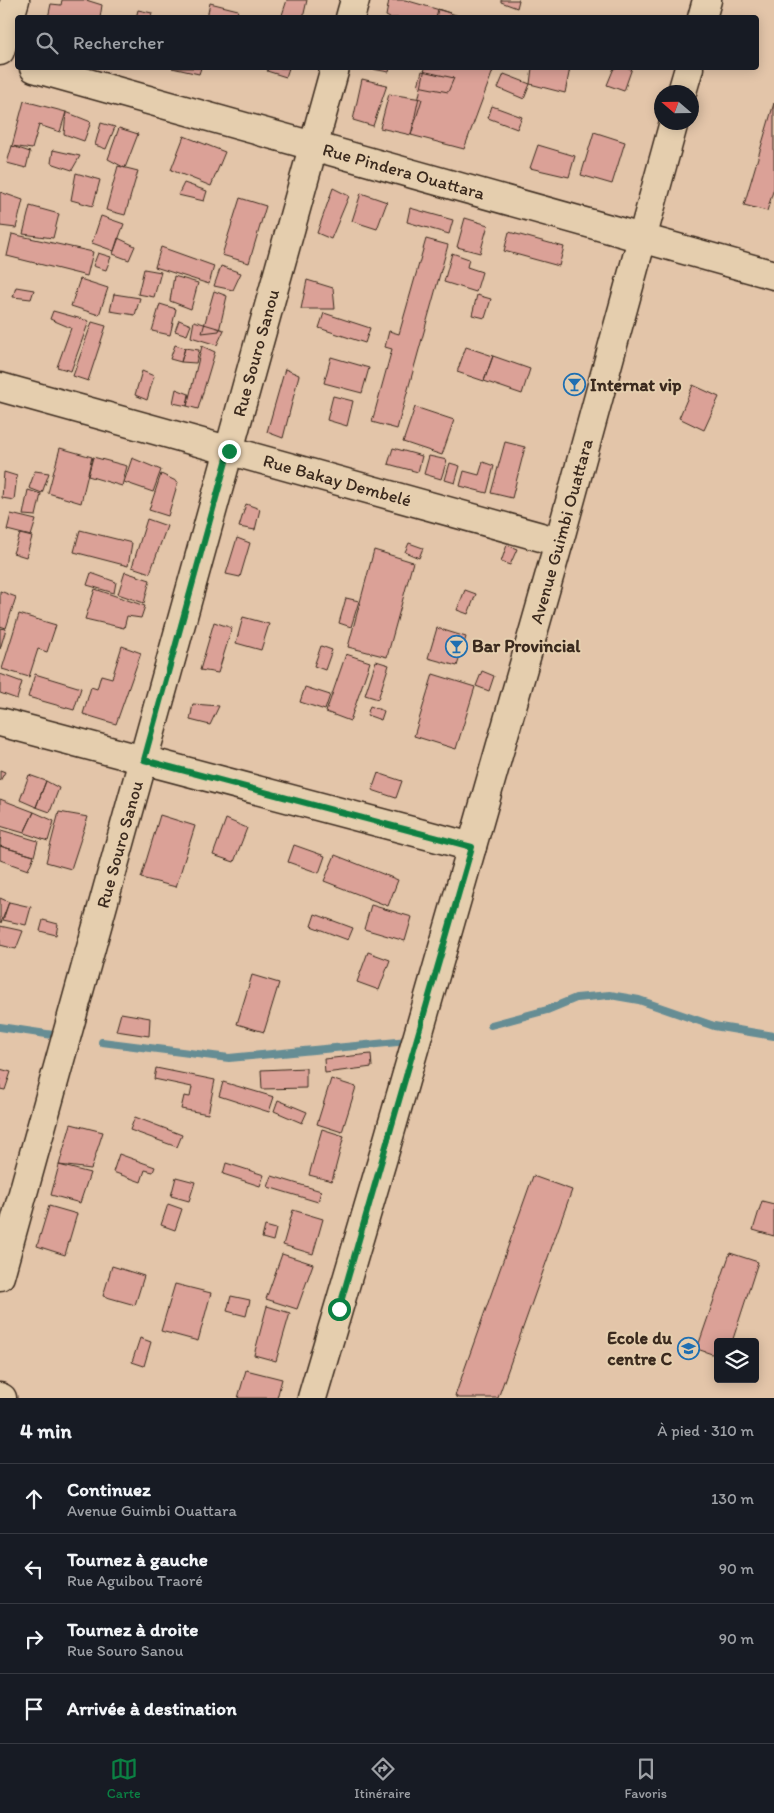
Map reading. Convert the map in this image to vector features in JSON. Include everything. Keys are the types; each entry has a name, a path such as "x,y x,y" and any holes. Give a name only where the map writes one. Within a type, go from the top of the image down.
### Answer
{"street":[{"path":"0,51 15,0"},
{"path":"351,15 355,0"},
{"path":"703,15 707,0"},
{"path":"0,58 15,62"},
{"name":"Rue Pindera Ouattara","path":"41,70 644,237 774,275"},
{"name":"Rue Souro Sanou","path":"0,1276 334,70"},
{"path":"684,85 688,70"},
{"name":"Avenue Guimbi Ouattara","path":"312,1398 560,542 672,130"},
{"name":"Rue Bakay Dembelé","path":"0,387 560,542"},
{"path":"0,722 472,847"}],"building":[{"path":"62,0 86,0 102,5 100,15 49,15 51,4 61,5"},
{"path":"287,0 307,0 304,15 282,15"},
{"path":"389,0 405,0 450,13 449,15 386,15"},
{"path":"501,0 519,0 517,8 501,2"},
{"path":"210,3 238,10 237,15 208,15"},
{"path":"438,9 456,15 437,15"},
{"path":"138,10 152,13 152,15 137,15"},
{"path":"181,70 200,70 199,74"},
{"path":"268,70 288,70 286,77"},
{"path":"425,70 493,70 464,149 411,135"},
{"path":"532,70 570,70 565,93 530,84"},
{"path":"613,70 631,70 624,91 607,85"},
{"path":"422,71 454,78 448,92 418,86"},
{"path":"504,74 530,84 524,99 498,88"},
{"path":"362,79 387,85 373,126 353,120"},
{"path":"389,94 422,99 411,135 380,128"},
{"path":"24,101 66,112 60,132 39,125 32,149 12,146"},
{"path":"774,103 774,188 767,211 744,205"},
{"path":"492,106 522,117 517,129 488,118"},
{"path":"66,112 91,122 84,141 64,134"},
{"path":"101,123 115,127 106,149 95,145"},
{"path":"119,128 138,134 125,168 108,159"},
{"path":"594,132 625,142 612,184 581,175"},
{"path":"184,136 225,152 211,186 171,170"},
{"path":"538,145 575,156 569,177 530,168"},
{"path":"12,146 30,152 26,168 7,163"},
{"path":"53,150 80,156 72,170 51,163"},
{"path":"118,166 138,171 125,215 106,210"},
{"path":"76,173 100,180 93,206 71,200"},
{"path":"184,183 207,191 204,201 178,195"},
{"path":"333,188 349,196 331,239 317,233"},
{"path":"0,192 23,200 16,228 0,226"},
{"path":"361,193 387,202 377,229 352,221"},
{"path":"240,198 266,206 249,263 222,255"},
{"path":"30,206 59,214 53,238 23,234"},
{"path":"410,208 453,220 449,234 407,222"},
{"path":"101,216 124,224 114,251 92,243"},
{"path":"465,218 488,225 480,253 457,247"},
{"path":"509,232 564,247 559,266 504,251"},
{"path":"12,234 93,252 87,276 7,256"},
{"path":"118,238 135,246 129,260 113,254"},
{"path":"426,239 448,245 397,429 372,422 392,349 385,347 389,331 399,334"},
{"path":"161,247 214,266 209,284 155,267"},
{"path":"98,253 111,257 106,270 93,266"},
{"path":"452,253 469,259 467,267 482,272 476,292 444,282"},
{"path":"221,266 241,273 233,290 214,286"},
{"path":"144,269 161,272 154,297 138,294"},
{"path":"174,276 198,283 191,309 170,301"},
{"path":"80,279 108,288 99,315 71,306"},
{"path":"307,280 333,288 335,309 301,309"},
{"path":"16,287 34,290 31,299 13,297"},
{"path":"214,291 227,296 219,331 202,333"},
{"path":"114,294 140,298 135,315 110,311"},
{"path":"477,295 491,299 485,318 472,315"},
{"path":"160,304 176,309 170,335 152,331"},
{"path":"53,311 89,321 71,371 57,367 71,328 50,319"},
{"path":"324,313 370,328 365,343 319,328"},
{"path":"179,320 191,325 187,335 175,331"},
{"path":"194,321 224,330 217,345 191,337"},
{"path":"92,322 106,326 88,381 73,376"},
{"path":"175,345 185,348 181,362 170,359"},
{"path":"202,346 215,352 198,409 187,406"},
{"path":"466,347 493,356 484,381 457,372"},
{"path":"185,348 199,350 196,363 181,362"},
{"path":"493,356 530,369 522,394 484,381"},
{"path":"331,357 369,368 362,393 324,383"},
{"path":"285,369 299,375 283,438 267,432"},
{"path":"142,371 154,376 147,400 135,395"},
{"path":"693,385 719,397 704,430 679,418"},
{"path":"176,389 189,394 187,406 173,403"},
{"path":"333,396 353,401 347,426 327,420"},
{"path":"415,407 454,420 442,455 403,442"},
{"path":"505,442 525,447 512,498 491,493"},
{"path":"60,448 92,457 81,503 48,493"},
{"path":"393,448 422,456 418,472 388,464"},
{"path":"429,456 447,460 441,479 424,474"},
{"path":"93,457 127,466 122,486 88,476"},
{"path":"132,458 161,470 153,492 124,482"},
{"path":"483,462 494,466 487,493 460,486 464,471 479,475"},
{"path":"450,463 460,466 455,483 445,480"},
{"path":"35,471 49,473 42,493 29,488"},
{"path":"4,472 17,476 14,500 2,498"},
{"path":"161,474 178,482 168,516 149,510"},
{"path":"28,490 41,494 36,516 23,515"},
{"path":"246,504 260,509 255,530 239,527"},
{"path":"11,514 36,520 31,536 7,530"},
{"path":"147,519 167,526 150,573 132,567"},
{"path":"80,530 132,543 128,566 74,552"},
{"path":"20,534 32,537 26,557 13,553"},
{"path":"237,538 250,543 240,577 226,574"},
{"path":"409,543 423,548 419,558 405,552"},
{"path":"507,545 517,549 510,565 501,562"},
{"path":"374,550 413,562 387,657 348,647"},
{"path":"125,572 150,580 144,603 118,594"},
{"path":"91,573 116,582 114,593 87,585"},
{"path":"95,589 145,606 141,618 127,616 124,628 85,619"},
{"path":"465,590 476,594 468,614 457,610"},
{"path":"0,591 16,597 6,628 0,626"},
{"path":"346,598 359,601 351,627 339,623"},
{"path":"19,614 56,625 47,652 38,649 29,677 2,669"},
{"path":"243,617 269,624 261,650 236,643"},
{"path":"214,622 232,628 218,673 200,670"},
{"path":"0,628 6,629 0,649"},
{"path":"437,628 466,637 457,666 428,658"},
{"path":"122,646 141,653 116,724 83,714 91,687 97,689 101,675 112,678"},
{"path":"321,646 332,650 325,670 314,666"},
{"path":"346,654 370,662 350,721 326,712"},
{"path":"376,661 389,665 378,699 365,695"},
{"path":"482,671 494,676 489,691 476,686"},
{"path":"0,674 22,682 17,699 0,693"},
{"path":"35,674 81,688 74,710 28,697"},
{"path":"433,674 475,687 456,749 414,736"},
{"path":"305,687 330,695 325,710 300,702"},
{"path":"193,704 219,706 210,725 190,720"},
{"path":"370,706 384,711 381,720 367,715"},
{"path":"0,770 5,772 0,781"},
{"path":"378,773 402,781 396,798 372,790"},
{"path":"29,775 46,781 36,807 20,800"},
{"path":"46,781 59,788 50,812 36,807"},
{"path":"0,799 34,812 24,833 0,826"},
{"path":"34,812 54,821 48,841 24,833"},
{"path":"59,812 88,817 71,869 46,862"},
{"path":"160,815 195,826 176,887 141,878"},
{"path":"226,819 247,828 234,862 213,855"},
{"path":"1,830 38,841 34,856 0,846"},
{"path":"294,845 325,856 319,873 288,862"},
{"path":"0,846 34,856 28,870 0,860"},
{"path":"335,855 398,880 388,906 324,881"},
{"path":"0,898 9,902 1,923 0,922"},
{"path":"9,902 31,907 26,925 3,920"},
{"path":"371,905 412,917 405,941 364,929"},
{"path":"315,914 353,928 348,940 311,926"},
{"path":"43,920 58,924 56,935 40,931"},
{"path":"0,926 23,931 16,949 0,945"},
{"path":"368,952 390,960 379,990 357,982"},
{"path":"252,975 279,983 264,1032 237,1024"},
{"path":"121,1013 150,1018 149,1036 116,1031"},
{"path":"371,1054 372,1067 325,1073 324,1059"},
{"path":"156,1068 215,1080 208,1114 181,1109 184,1096 190,1097 192,1087 154,1079"},
{"path":"306,1068 306,1088 262,1089 261,1070"},
{"path":"0,1069 11,1072 5,1090 0,1089"},
{"path":"331,1079 356,1087 342,1132 317,1124"},
{"path":"223,1082 274,1097 269,1112 219,1096"},
{"path":"278,1100 307,1112 302,1123 274,1111"},
{"path":"135,1117 182,1135 177,1147 130,1130"},
{"path":"71,1124 103,1132 91,1169 59,1165"},
{"path":"322,1129 344,1136 332,1181 309,1175"},
{"path":"119,1154 155,1167 153,1172 145,1170 141,1182 113,1172"},
{"path":"226,1163 264,1175 260,1186 223,1174"},
{"path":"59,1165 90,1173 80,1203 51,1195"},
{"path":"272,1176 321,1191 318,1202 268,1187"},
{"path":"533,1176 572,1190 498,1398 459,1398 455,1396"},
{"path":"176,1177 195,1182 189,1201 171,1196"},
{"path":"762,1201 774,1204 774,1236 753,1230"},
{"path":"168,1204 182,1209 175,1230 161,1225"},
{"path":"49,1206 77,1214 65,1255 37,1246"},
{"path":"293,1210 323,1219 313,1254 283,1245"},
{"path":"265,1226 276,1229 273,1241 262,1238"},
{"path":"730,1253 758,1262 733,1338 714,1338 714,1355 697,1349"},
{"path":"282,1254 313,1264 297,1309 266,1299"},
{"path":"112,1266 144,1276 135,1305 103,1296"},
{"path":"175,1284 211,1293 198,1341 161,1331"},
{"path":"231,1296 250,1300 246,1316 227,1311"},
{"path":"267,1306 290,1313 276,1361 254,1355"},
{"path":"140,1338 151,1342 144,1366 132,1362"},
{"path":"246,1370 282,1379 277,1398 238,1398"}],"waterway":[{"path":"491,1025 547,1010 576,998 610,995 639,1000 714,1026 774,1036"},
{"path":"0,1027 53,1035"},
{"path":"102,1042 229,1058 408,1041"}],"place":[{"name":"Internat vip","path":"574,385"},
{"name":"Bar Provincial","path":"456,646"},
{"name":"Ecole du centre C","path":"688,1348"}],"route":[{"path":"229,451 144,760 472,847 339,1309"}]}
